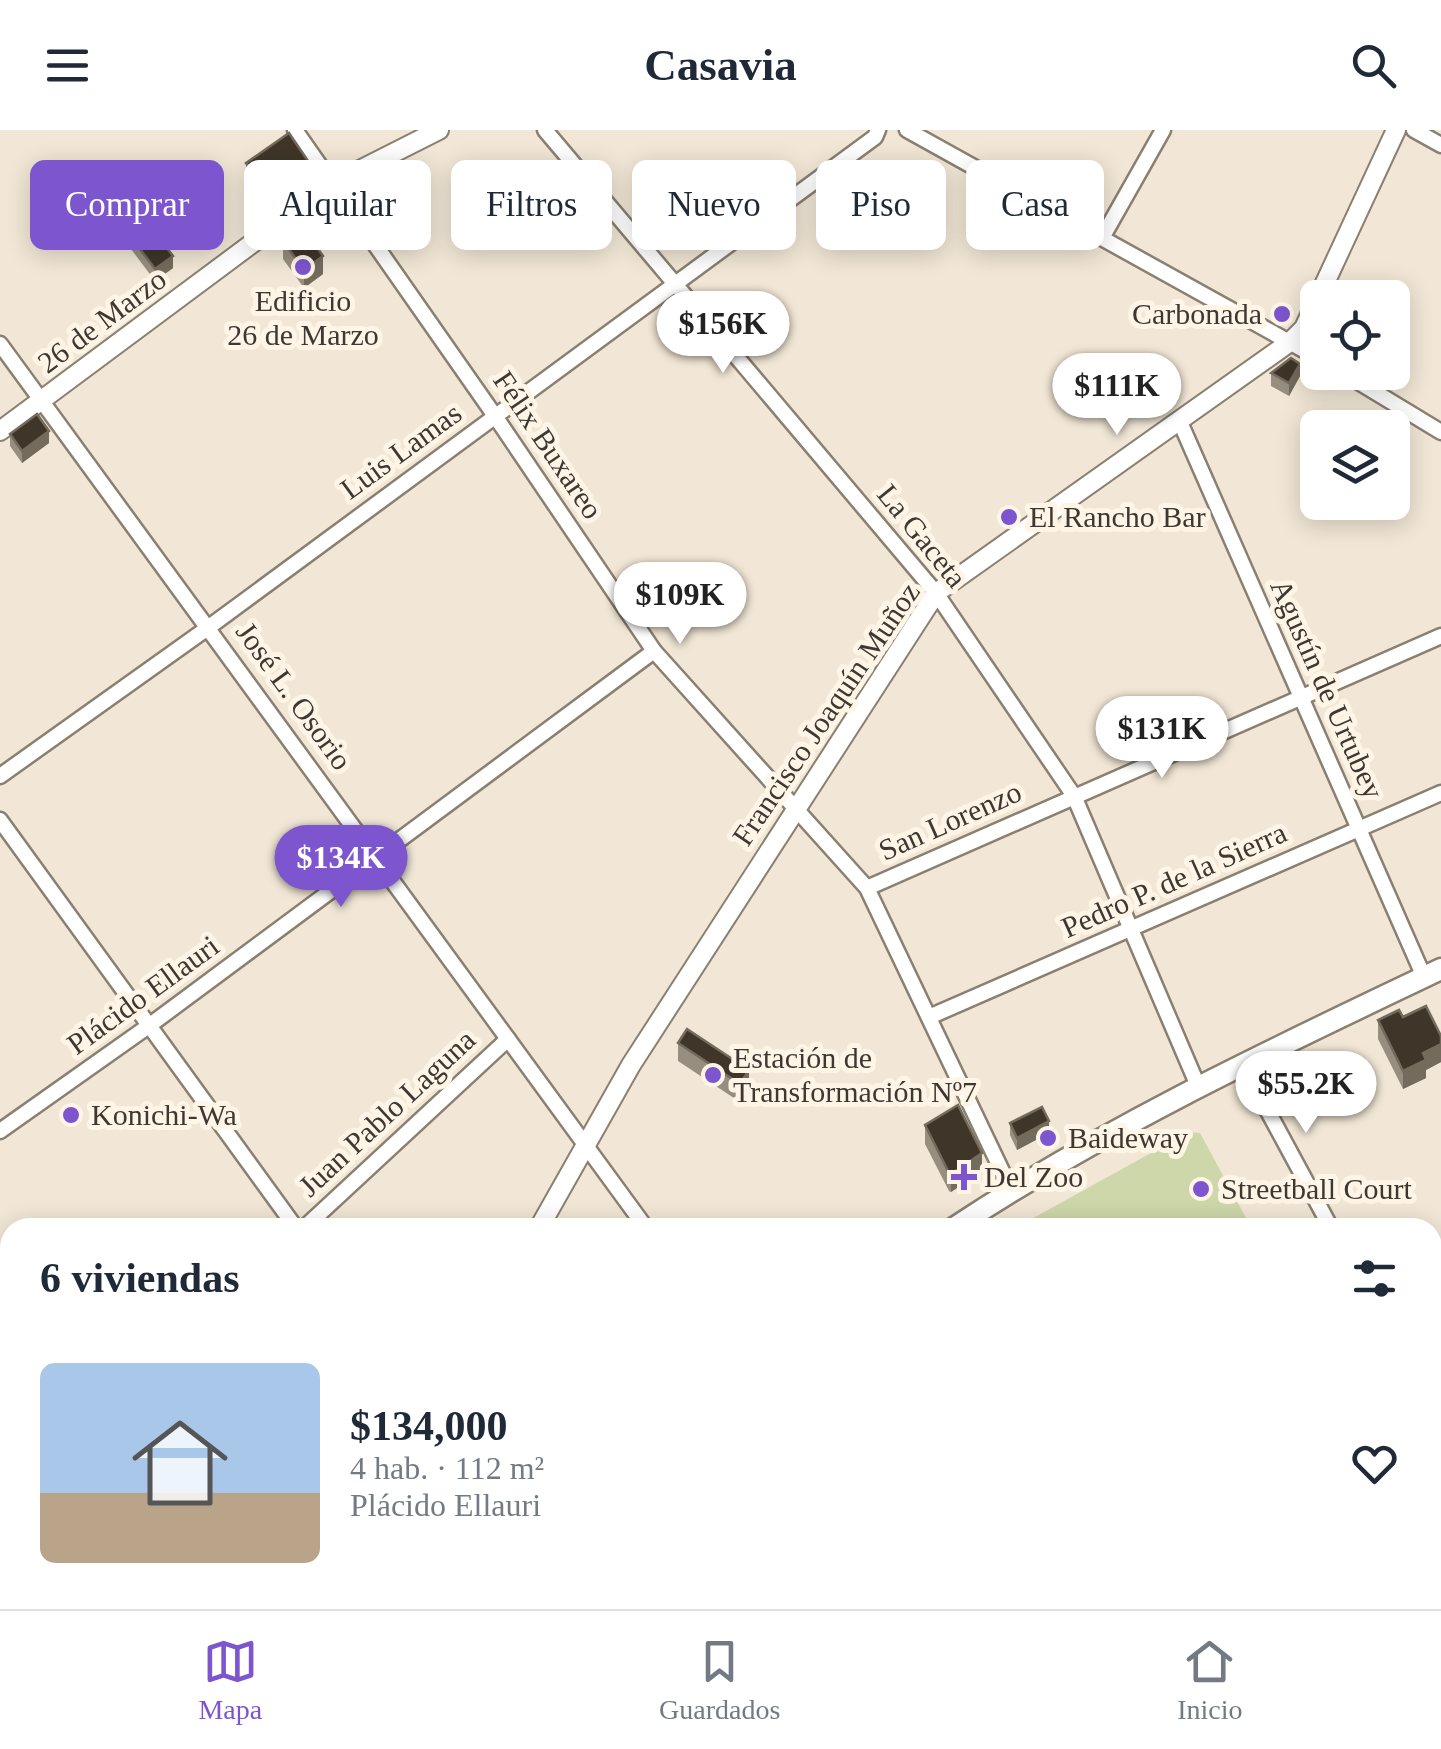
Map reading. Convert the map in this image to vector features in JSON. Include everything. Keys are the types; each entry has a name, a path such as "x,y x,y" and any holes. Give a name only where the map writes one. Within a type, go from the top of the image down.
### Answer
{"main road":[{"path":"969,1218 1011,1190 1198,1086 1432,973"}],"street":[{"name":"Félix Buxareo","path":"295,130 316,160"},
{"name":"26 de Marzo","path":"380,160 439,130"},
{"name":"La Gaceta","path":"545,130 936,593 1074,796 1198,1086"},
{"name":"Luis Lamas","path":"0,776 676,285 874,137 878,130"},
{"path":"908,130 966,162"},
{"path":"1104,234 1163,130"},
{"name":"Francisco Joaquín Muñoz","path":"1326,280 1396,130"},
{"path":"1414,130 1441,144"},
{"path":"1104,239 1300,348"},
{"name":"26 de Marzo","path":"0,431 244,250"},
{"name":"Félix Buxareo","path":"379,250 654,651 867,888 1011,1190"},
{"name":"Francisco Joaquín Muñoz","path":"544,1218 584,1145 794,809 936,593 1180,422 1300,332"},
{"name":"José L. Osorio","path":"0,344 210,626 639,1218"},
{"path":"1372,390 1441,432"},
{"name":"Agustín de Urtubey","path":"1180,422 1359,829 1432,973"},
{"name":"San Lorenzo","path":"867,888 1441,636"},
{"name":"Plácido Ellauri","path":"0,1131 654,651"},
{"name":"Pedro P. de la Sierra","path":"929,1017 1441,793"},
{"path":"0,820 293,1218"},
{"name":"Juan Pablo Laguna","path":"311,1218 508,1039"},
{"path":"1243,1065 1326,1218"}],"green space":[{"path":"1189,1132 1200,1133 1246,1218 1033,1218"}],"building":[{"path":"289,133 307,160 250,160"},
{"path":"141,250 168,250 173,256 155,269"},
{"path":"290,250 319,250 323,256 304,270"},
{"path":"1291,358 1300,364 1289,383 1271,373"},
{"path":"37,414 49,431 22,451 10,434"},
{"path":"1426,1006 1441,1044 1423,1053 1426,1060 1403,1071 1378,1020 1399,1010 1403,1017"},
{"path":"687,1029 749,1070 740,1084 678,1043"},
{"path":"958,1105 982,1153 951,1174 925,1125"},
{"path":"1042,1107 1049,1121 1017,1138 1010,1123"}],"place":[{"name":"Edificio 26 de Marzo","path":"303,267"},
{"name":"Carbonada","path":"1282,314"},
{"name":"El Rancho Bar","path":"1009,517"},
{"name":"Estación de Transformación Nº7","path":"713,1075"},
{"name":"Konichi-Wa","path":"71,1115"},
{"name":"Baideway","path":"1048,1138"},
{"name":"Del Zoo","path":"964,1177"},
{"name":"Streetball Court","path":"1201,1189"}]}
